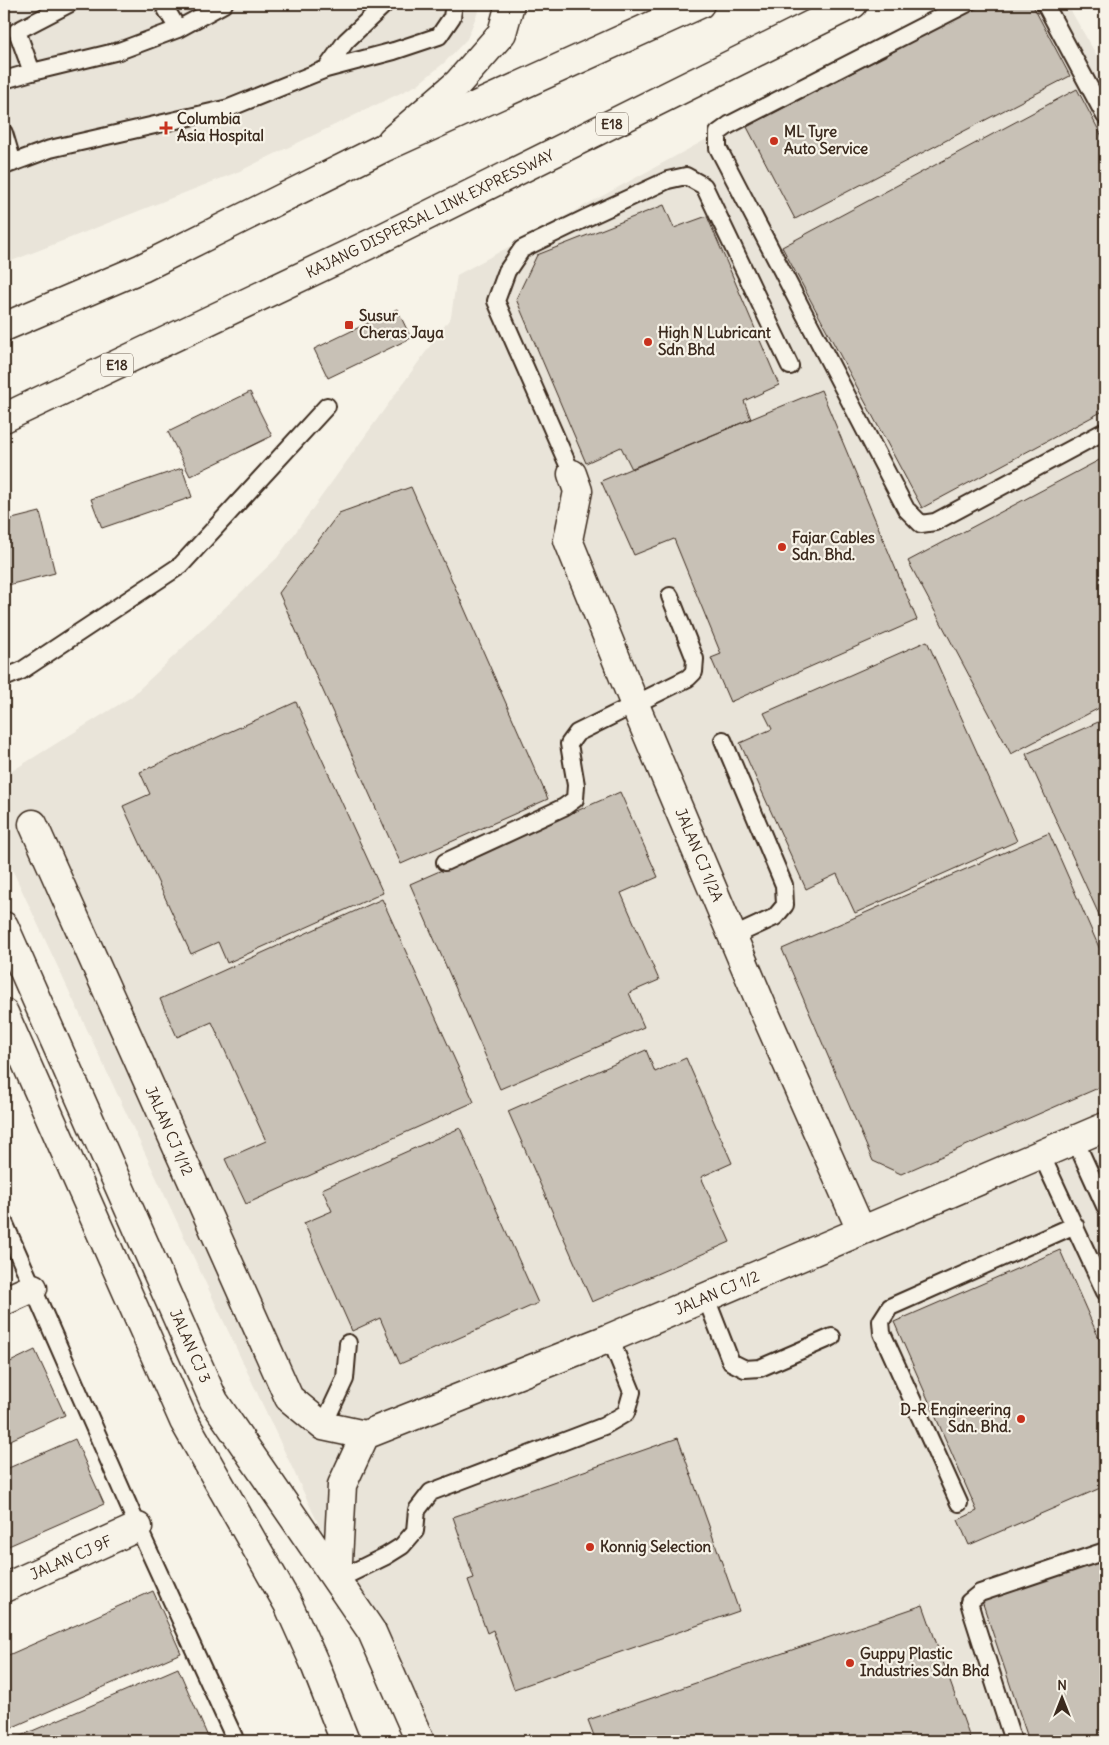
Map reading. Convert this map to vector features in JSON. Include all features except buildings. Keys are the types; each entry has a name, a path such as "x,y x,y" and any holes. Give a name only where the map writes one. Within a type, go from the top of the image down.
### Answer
{"main road":[{"path":"384,148 458,83 483,55 502,33 510,4"},
{"path":"4,327 142,268 384,148 700,4"},
{"name":"KAJANG DISPERSAL LINK EXPRESSWAY","path":"7,418 372,243 853,4"},
{"name":"JALAN CJ 1/2A","path":"572,474 578,491 568,540 635,705 764,1011 861,1230"},
{"name":"JALAN CJ 1/12","path":"33,824 289,1398 323,1426"},
{"name":"JALAN CJ 3","path":"4,926 214,1401 372,1632 420,1741"},
{"path":"4,1013 184,1421 288,1604 314,1662 345,1741"},
{"name":"JALAN CJ 1/2","path":"365,1435 610,1338 1105,1127"},
{"path":"4,1301 33,1288"},
{"path":"323,1426 365,1435 342,1485 337,1580"},
{"name":"JALAN CJ 9F","path":"4,1588 138,1527"}],"lane":[{"path":"32,72 17,31 69,4"},
{"path":"163,4 178,29"},
{"path":"4,80 119,51 178,29 224,4"},
{"path":"326,69 346,41 385,4"},
{"path":"4,133 9,164 50,148 229,108 326,69 394,51 439,36 452,18 454,4"},
{"path":"966,4 729,125 718,133 718,148 906,509 921,524 935,522 1105,431"},
{"path":"1045,4 1105,116"},
{"path":"572,474 496,301 507,271 522,249 668,180 686,176 704,186 790,366"},
{"path":"4,678 21,671 181,565 327,406"},
{"path":"445,862 564,807 575,798 576,784 569,744 577,733 688,678 694,672 695,660 670,596"},
{"path":"723,740 784,885 785,905 775,918 734,936"},
{"path":"1075,1140 1105,1206"},
{"path":"1041,1154 1105,1292"},
{"path":"4,1222 138,1527 234,1737 234,1741"},
{"path":"960,1503 882,1333 881,1321 890,1307 1075,1224"},
{"path":"706,1298 731,1362 745,1369 760,1368 832,1337"},
{"path":"337,1580 402,1546 415,1531 417,1510 431,1492 604,1426 626,1413 632,1392 610,1338"},
{"path":"323,1426 345,1379 348,1342"},
{"path":"1013,1741 969,1602 980,1593 1105,1551"}],"shaded area":[{"name":"Columbia Asia Hospital","path":"4,4 481,4 467,39 444,63 417,85 240,171 4,264"},
{"path":"955,4 1067,4 1105,70 1105,1741 420,1741 4,852 4,776 131,697 277,558 451,317 457,275"}],"place":[{"name":"Columbia Asia Hospital","path":"166,128"},
{"name":"ML Tyre Auto Service","path":"774,141"},
{"name":"Susur Cheras Jaya","path":"349,325"},
{"name":"High N Lubricant Sdn Bhd","path":"648,342"},
{"name":"Fajar Cables Sdn. Bhd.","path":"782,547"},
{"name":"D-R Engineering Sdn. Bhd.","path":"1021,1419"},
{"name":"Konnig Selection","path":"590,1547"},
{"name":"Guppy Plastic Industries Sdn Bhd","path":"850,1663"}]}
